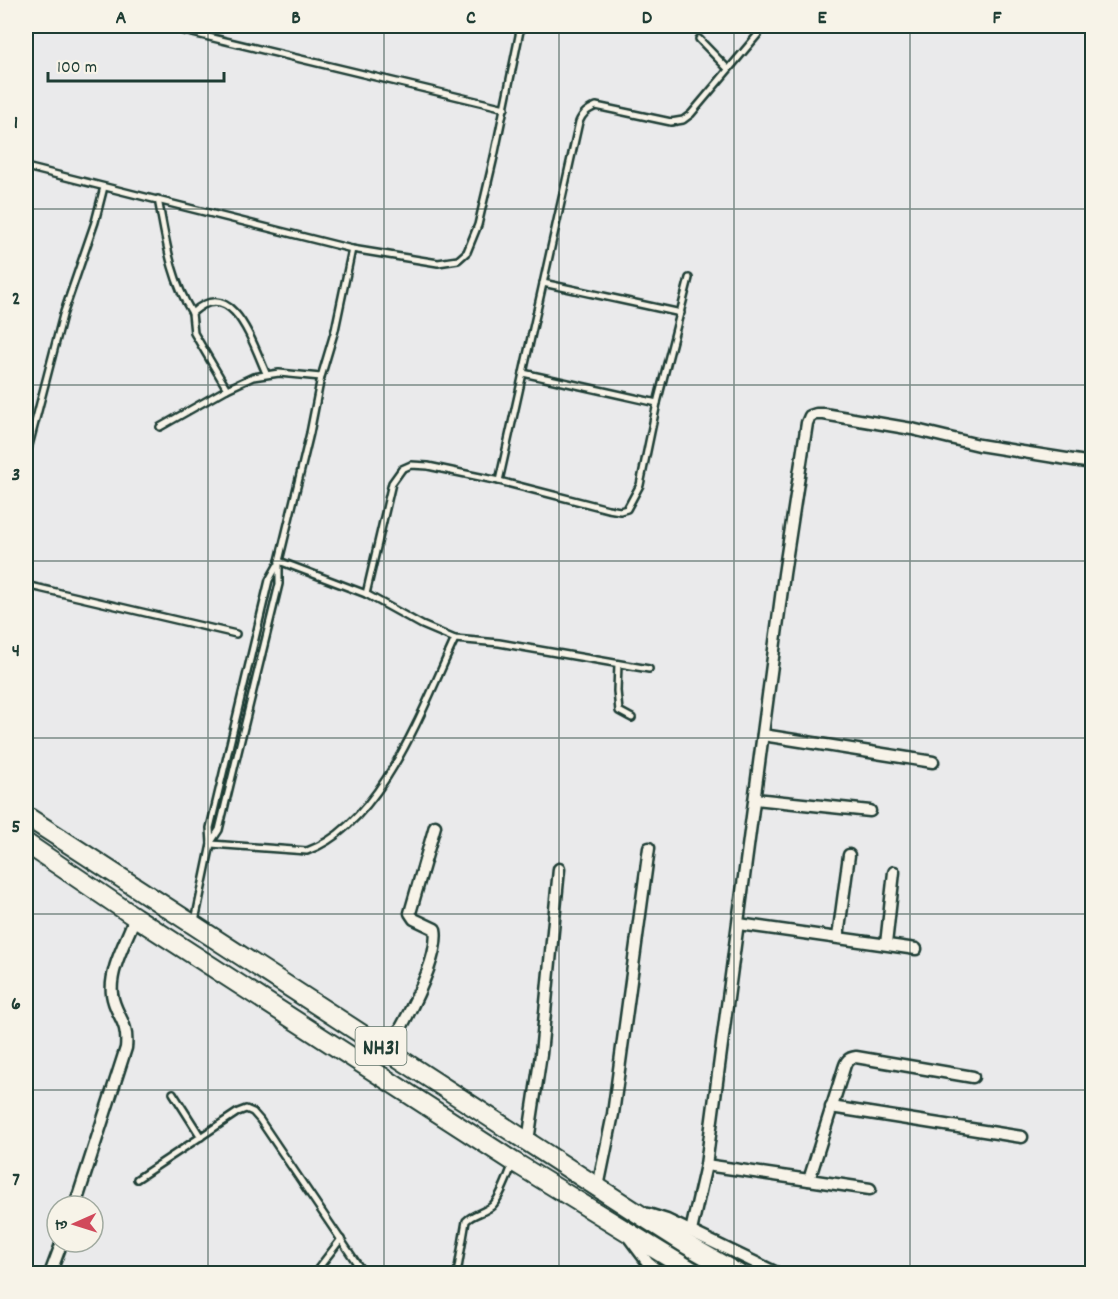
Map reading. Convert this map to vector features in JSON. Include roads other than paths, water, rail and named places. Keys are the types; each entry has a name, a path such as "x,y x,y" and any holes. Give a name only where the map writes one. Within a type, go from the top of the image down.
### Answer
{"highway":[{"name":"NH31","path":"26,816 631,1209 738,1274"},
{"name":"NH31","path":"26,843 135,917 514,1162 696,1274"}],"street":[{"path":"691,1231 706,1165 786,562 807,423 810,416 824,414 869,421 979,446 1092,463"},
{"path":"764,735 933,762"},
{"path":"755,799 870,812"},
{"path":"388,1051 420,992 435,941 435,929 414,919 410,913 435,826"},
{"path":"598,1187 613,1114 649,848"},
{"path":"838,937 849,855"},
{"path":"528,1141 541,1054 559,869"},
{"path":"886,944 894,872"},
{"path":"79,1194 126,1048 126,1026 112,996 112,983 135,917"},
{"path":"739,924 916,949"},
{"path":"809,1180 846,1061 850,1058 856,1057 973,1077"},
{"path":"831,1107 1022,1137"},
{"path":"706,1165 870,1189"},
{"path":"631,1209 667,1220 779,1274"},
{"path":"620,1226 648,1263 662,1274"},
{"path":"50,1274 58,1254"}],"lane":[{"path":"163,26 505,108"},
{"path":"26,167 352,249 438,264 458,260 467,252 478,225 521,26"},
{"path":"499,481 579,122 583,115 596,106 671,122 678,121 691,114 727,68 765,26"},
{"path":"699,39 727,68"},
{"path":"26,457 63,315 95,222 104,187"},
{"path":"158,199 172,270 181,295 192,313 194,333 226,389"},
{"path":"194,926 211,843 210,828 269,580 278,563 310,433 352,249"},
{"path":"366,594 393,483 402,468 411,465 429,466 499,481 608,509 620,511 627,509 640,485 657,404 689,278"},
{"path":"543,283 681,313"},
{"path":"192,313 209,302 221,302 229,307 241,321 266,373"},
{"path":"160,427 226,389 253,377 266,373 321,377"},
{"path":"523,373 657,404"},
{"path":"278,563 366,594 413,621 455,639 499,643 649,669"},
{"path":"211,843 219,830 266,639 279,584 278,563"},
{"path":"26,585 236,634"},
{"path":"211,843 307,851 318,847 356,819 377,795 396,763 455,639"},
{"path":"618,664 617,704 619,711 632,718"},
{"path":"173,1094 201,1137"},
{"path":"137,1179 246,1109 253,1112 364,1274"},
{"path":"457,1274 466,1221 471,1215 490,1207 495,1202 514,1162"},
{"path":"314,1274 341,1239"}]}
